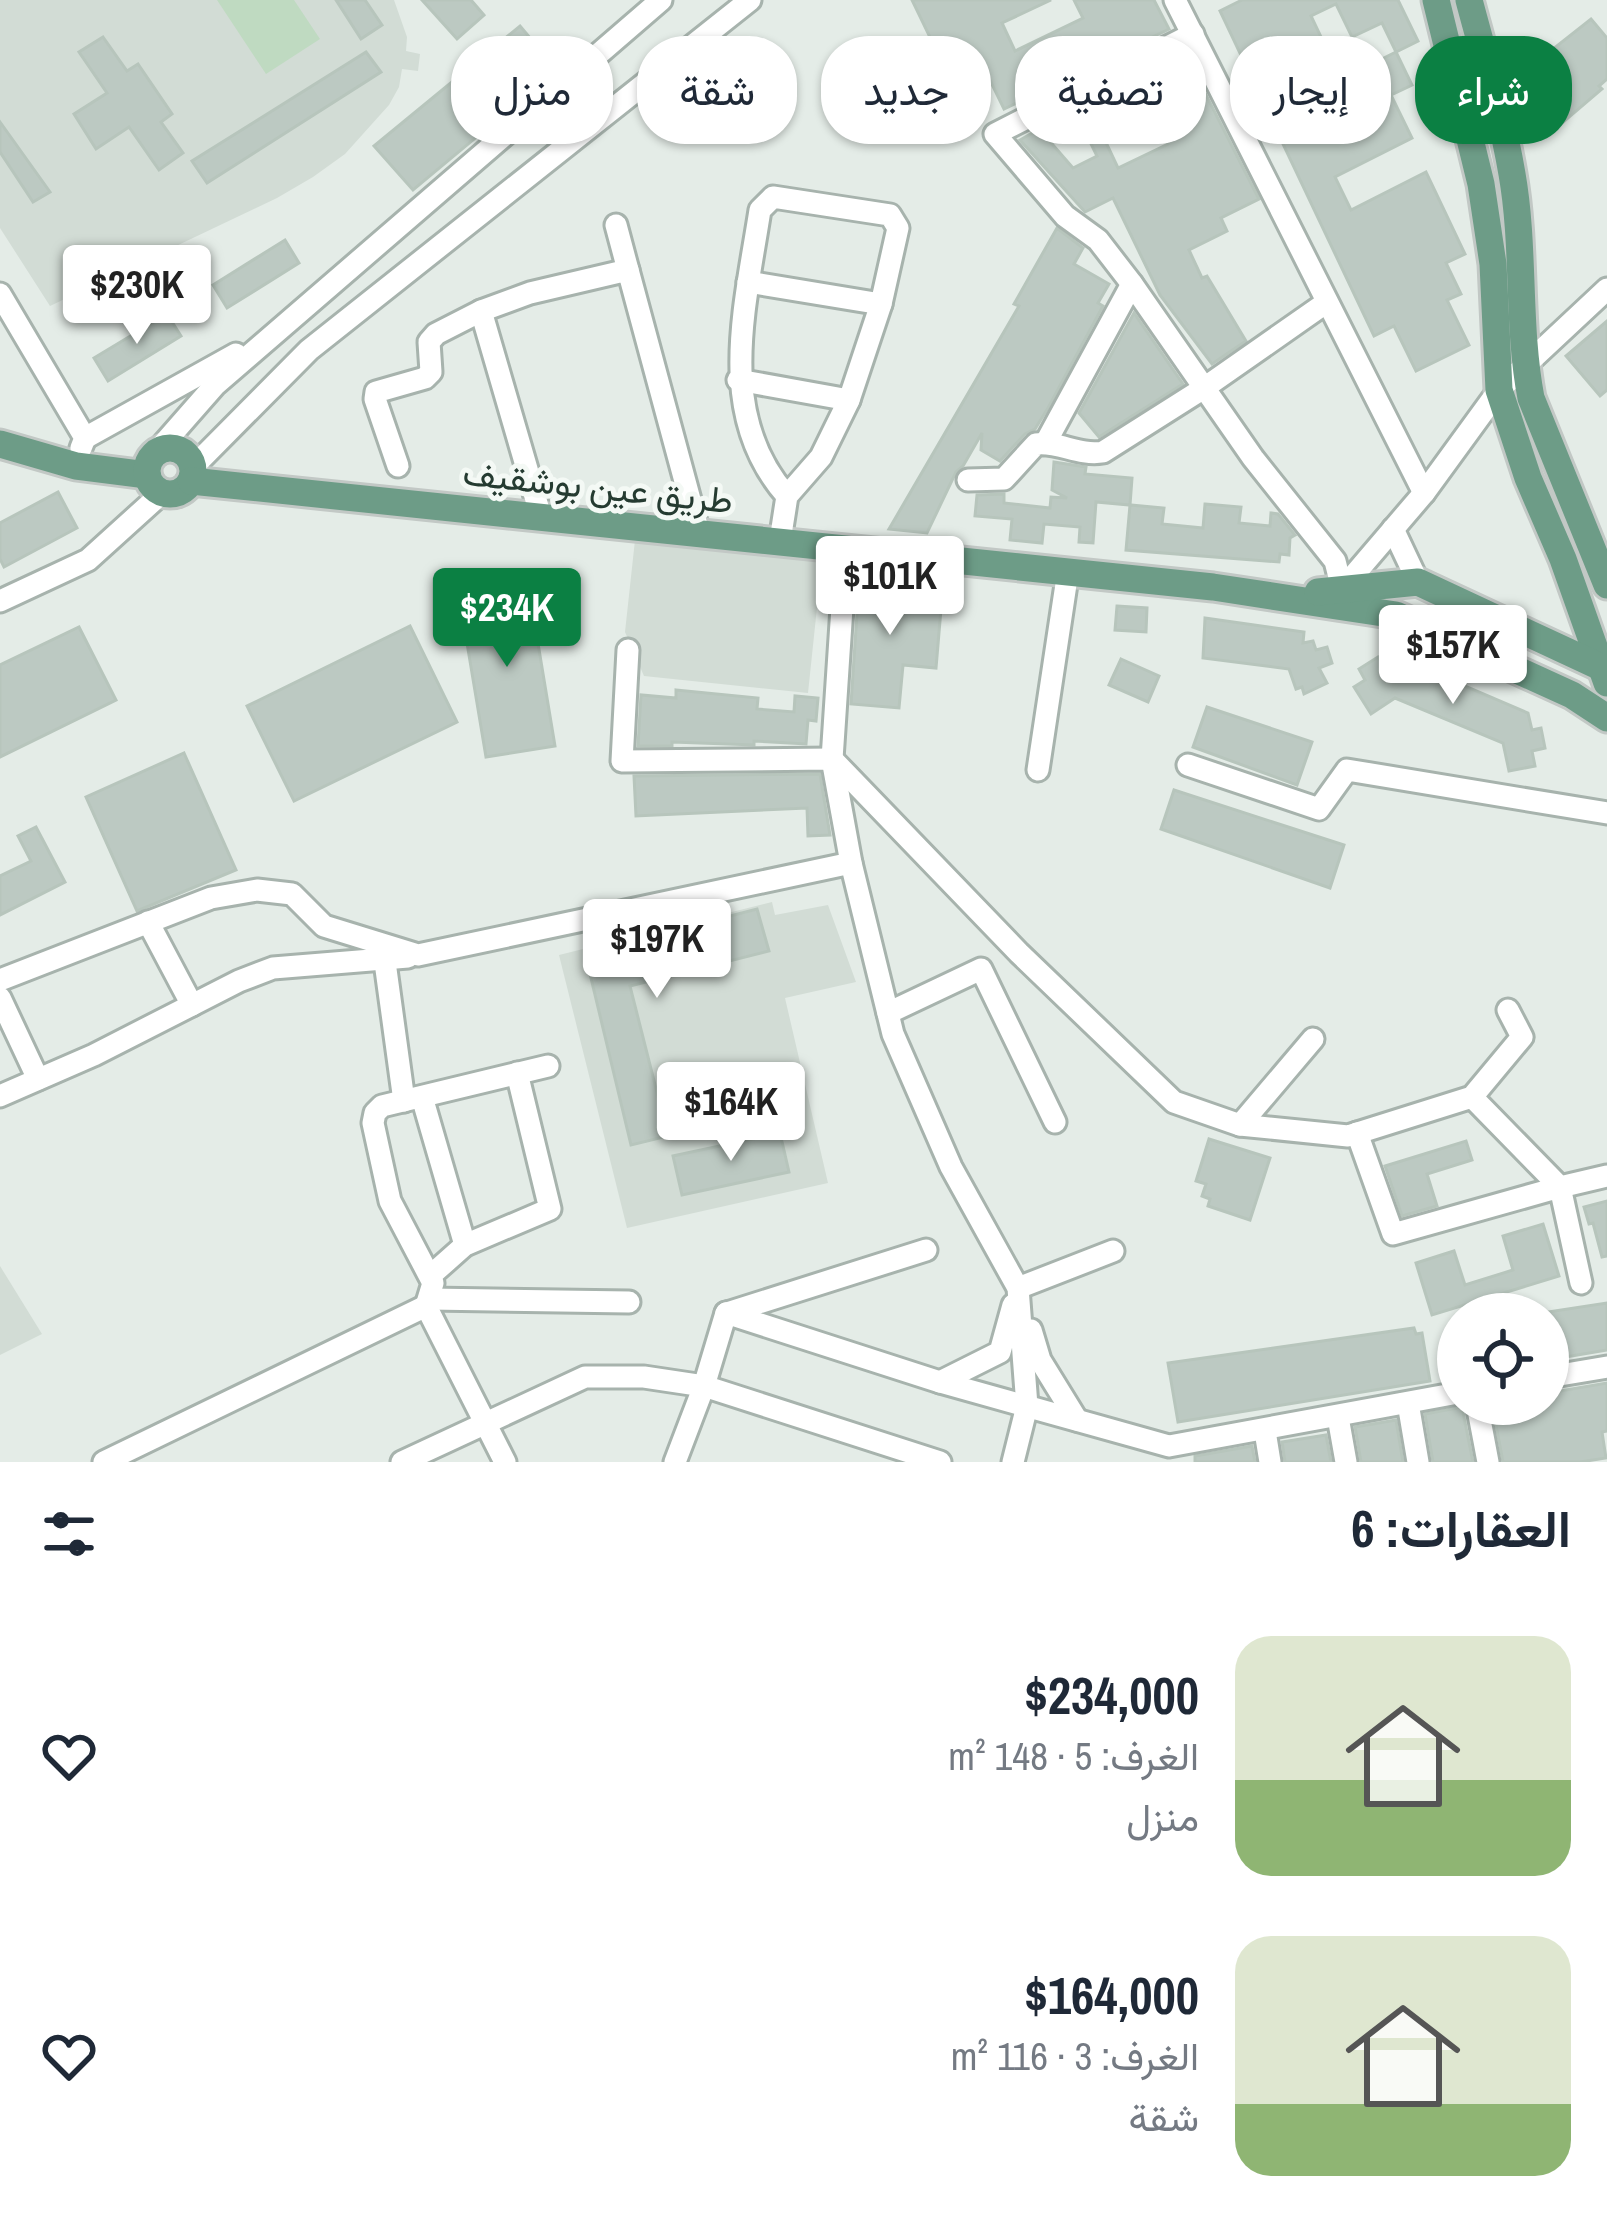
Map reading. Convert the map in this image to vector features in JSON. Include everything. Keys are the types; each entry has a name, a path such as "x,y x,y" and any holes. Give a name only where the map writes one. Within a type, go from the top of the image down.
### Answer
{"main road":[{"path":"1436,0 1480,184 1493,264 1499,390 1606,677 1602,701 1607,718"},
{"path":"1468,0 1512,174 1531,398 1607,585"},
{"path":"0,444 76,466 156,473 178,493 192,474 178,449 156,473"},
{"name":"طريق عين بوشقيف","path":"192,474 1284,597"},
{"path":"1284,597 1418,582 1606,677"},
{"path":"1284,597 1396,615 1572,695 1607,718"}],"street":[{"path":"1,598 88,560 156,473 215,385 662,0"},
{"path":"192,474 309,350 750,0"},
{"path":"1186,3 1193,34 1424,493"},
{"path":"1193,34 994,134 1065,216 1098,241 1132,284 1253,458 1335,561 1342,590"},
{"path":"780,541 787,496 821,457 849,400 898,229 890,215 773,197 760,210 738,380 751,443 766,473 787,496"},
{"path":"616,225 699,532"},
{"path":"398,466 376,392 425,378 430,371 429,342 436,334 530,293 628,270"},
{"path":"748,282 880,304"},
{"path":"1046,442 1132,284"},
{"path":"1342,590 1424,493 1499,390 1607,289"},
{"path":"0,293 85,438"},
{"path":"968,480 1004,479 1036,444 1046,442 1085,454 1102,452 1327,302"},
{"path":"482,311 542,517"},
{"path":"76,466 85,438 278,330"},
{"path":"738,380 849,400"},
{"path":"1393,530 1418,582"},
{"path":"845,548 832,759 849,854 893,1034 951,1167 1018,1288 1040,1360 1077,1420"},
{"path":"1038,770 1068,571"},
{"path":"628,650 622,761 832,759 1034,968 1174,1102 1240,1125 1348,1136 1472,1097 1522,1037 1508,1010"},
{"path":"1188,765 1319,809 1347,770 1607,813"},
{"path":"849,854 861,827 874,823 898,828"},
{"path":"0,1096 273,968 385,962 849,854"},
{"path":"0,980 212,898 256,890 292,893 316,920 358,940 418,955"},
{"path":"316,920 321,964"},
{"path":"148,922 192,1005"},
{"path":"385,962 413,1099 466,1245"},
{"path":"888,1013 981,969 1055,1122"},
{"path":"0,998 38,1079"},
{"path":"1240,1125 1313,1039"},
{"path":"505,1462 390,1201 373,1124 382,1106 548,1066"},
{"path":"104,1462 428,1294 466,1245 550,1209 518,1073"},
{"path":"1472,1097 1560,1187 1581,1283"},
{"path":"1357,1132 1393,1234 1607,1176"},
{"path":"726,1313 926,1250"},
{"path":"1018,1288 1113,1251"},
{"path":"940,1382 1000,1352 1018,1288"},
{"path":"1013,1462 1027,1406 1018,1288"},
{"path":"428,1294 629,1302"},
{"path":"726,1313 1077,1420 1171,1454 1437,1397"},
{"path":"674,1462 726,1313"},
{"path":"1569,1373 1607,1367"},
{"path":"402,1462 584,1377 644,1377 704,1385 877,1453 940,1462"},
{"path":"1408,1403 1418,1462"},
{"path":"1338,1417 1346,1462"},
{"path":"1481,1425 1488,1462"},
{"path":"1265,1431 1270,1462"}],"shaded area":[{"path":"0,0 394,0 407,37 406,51 420,54 418,71 402,69 389,105 345,154 313,177 50,306 0,228"},
{"path":"635,540 822,560 808,693 644,676 625,632"},
{"path":"772,902 775,915 828,905 856,982 785,998 828,1183 627,1228 559,955"},
{"path":"0,1266 42,1334 0,1355"}],"green space":[{"path":"217,0 294,0 320,39 266,74"}],"building":[{"path":"336,0 365,0 382,25 361,39"},
{"path":"422,0 471,0 484,15 454,36"},
{"path":"912,0 1051,0 1002,23 1015,51 1015,104 1004,109 991,82 991,36 929,36"},
{"path":"1074,0 1154,0 1169,29 1155,36 1046,36 1083,18"},
{"path":"1242,0 1398,0 1415,42 1396,52 1382,23 1352,36 1336,4 1311,16 1321,36 1232,36 1220,11"},
{"path":"1591,19 1607,38 1607,79 1572,115 1572,36"},
{"path":"520,26 528,36 508,36"},
{"path":"103,37 127,71 138,64 172,114 161,122 183,153 159,170 129,127 96,149 74,114 107,93 79,52"},
{"path":"366,52 381,72 207,183 192,161"},
{"path":"1396,52 1412,85 1391,95 1391,54"},
{"path":"451,83 451,144 468,144 413,190 374,146"},
{"path":"1206,95 1259,199 1221,218 1227,231 1189,250 1202,278 1207,276 1246,341 1212,364 1160,295 1113,198 1085,212 1024,144 1052,144 1073,168 1097,156 1091,144 1107,144 1118,168 1168,144 1206,144"},
{"path":"1391,95 1412,138 1335,177 1351,210 1426,172 1465,254 1446,263 1461,294 1447,300 1469,345 1416,371 1394,326 1374,336 1283,144 1391,144"},
{"path":"0,122 50,192 33,202 0,152"},
{"path":"1057,228 1083,248 1074,264 1109,284 1098,303 1103,306 1048,408 1035,429 1000,461 981,450 982,433 956,472 927,533 889,529 1019,306 1014,304"},
{"path":"285,240 299,263 227,308 213,285"},
{"path":"1134,313 1183,384 1099,437 1079,413"},
{"path":"167,314 181,336 108,381 94,358"},
{"path":"1607,321 1607,390 1600,396 1566,356"},
{"path":"1054,462 1086,467 1085,474 1132,478 1130,505 1096,502 1093,543 1079,542 1080,527 1044,524 1042,543 1010,540 1012,519 975,516 977,495 1004,494 1004,503 1050,508 1051,497 1067,498 1052,490"},
{"path":"58,492 77,528 4,567 0,523"},
{"path":"1205,504 1241,507 1239,523 1270,526 1271,513 1278,514 1295,535 1290,538 1289,555 1280,554 1279,562 1126,550 1130,505 1164,508 1162,524 1203,528"},
{"path":"860,568 911,574 908,606 941,609 936,668 903,665 899,708 851,704"},
{"path":"528,583 555,746 486,757 459,595"},
{"path":"1117,606 1147,608 1146,632 1115,630"},
{"path":"1205,618 1304,632 1303,643 1313,641 1316,650 1327,647 1332,663 1319,668 1327,683 1304,694 1302,687 1296,689 1289,669 1203,658"},
{"path":"410,626 457,722 294,801 247,706"},
{"path":"79,627 116,700 0,757 0,665"},
{"path":"1378,657 1384,666 1390,662 1401,667 1404,660 1528,713 1532,730 1541,728 1545,748 1532,751 1535,766 1509,771 1503,743 1395,698 1371,714 1354,687 1365,680 1359,669"},
{"path":"1121,659 1159,676 1148,702 1109,685"},
{"path":"676,690 758,698 757,709 794,712 795,696 818,698 816,721 808,720 806,744 754,741 754,745 672,742 672,746 638,746 641,695 676,698"},
{"path":"1207,707 1312,742 1297,785 1193,747"},
{"path":"184,753 236,870 137,911 86,797"},
{"path":"820,774 830,835 808,836 807,808 636,816 634,776"},
{"path":"1174,790 1344,845 1330,888 1161,829"},
{"path":"36,827 65,882 0,915 0,876 31,861 18,836"},
{"path":"757,909 769,951 630,986 668,1136 631,1145 585,953"},
{"path":"780,1133 789,1172 682,1195 673,1156"},
{"path":"1209,1139 1270,1158 1250,1220 1208,1206 1210,1199 1202,1196 1206,1184 1196,1181"},
{"path":"1466,1141 1472,1160 1427,1174 1437,1206 1402,1216 1385,1166"},
{"path":"1607,1201 1607,1256 1602,1257 1584,1207"},
{"path":"1543,1224 1559,1276 1504,1293 1437,1293 1437,1313 1432,1315 1416,1263 1454,1251 1465,1285 1513,1270 1503,1236"},
{"path":"1607,1303 1607,1350 1569,1356 1569,1309"},
{"path":"1414,1328 1416,1334 1422,1333 1430,1381 1178,1422 1168,1363"},
{"path":"1607,1383 1607,1431 1602,1432 1606,1458 1503,1462 1496,1425 1569,1425 1569,1389"},
{"path":"1437,1412 1437,1425 1466,1425 1473,1462 1433,1462 1425,1414"},
{"path":"1396,1420 1403,1462 1361,1462 1355,1427"},
{"path":"1326,1435 1331,1462 1285,1462 1282,1442"},
{"path":"1252,1446 1255,1462 1195,1462 1195,1456"}]}
